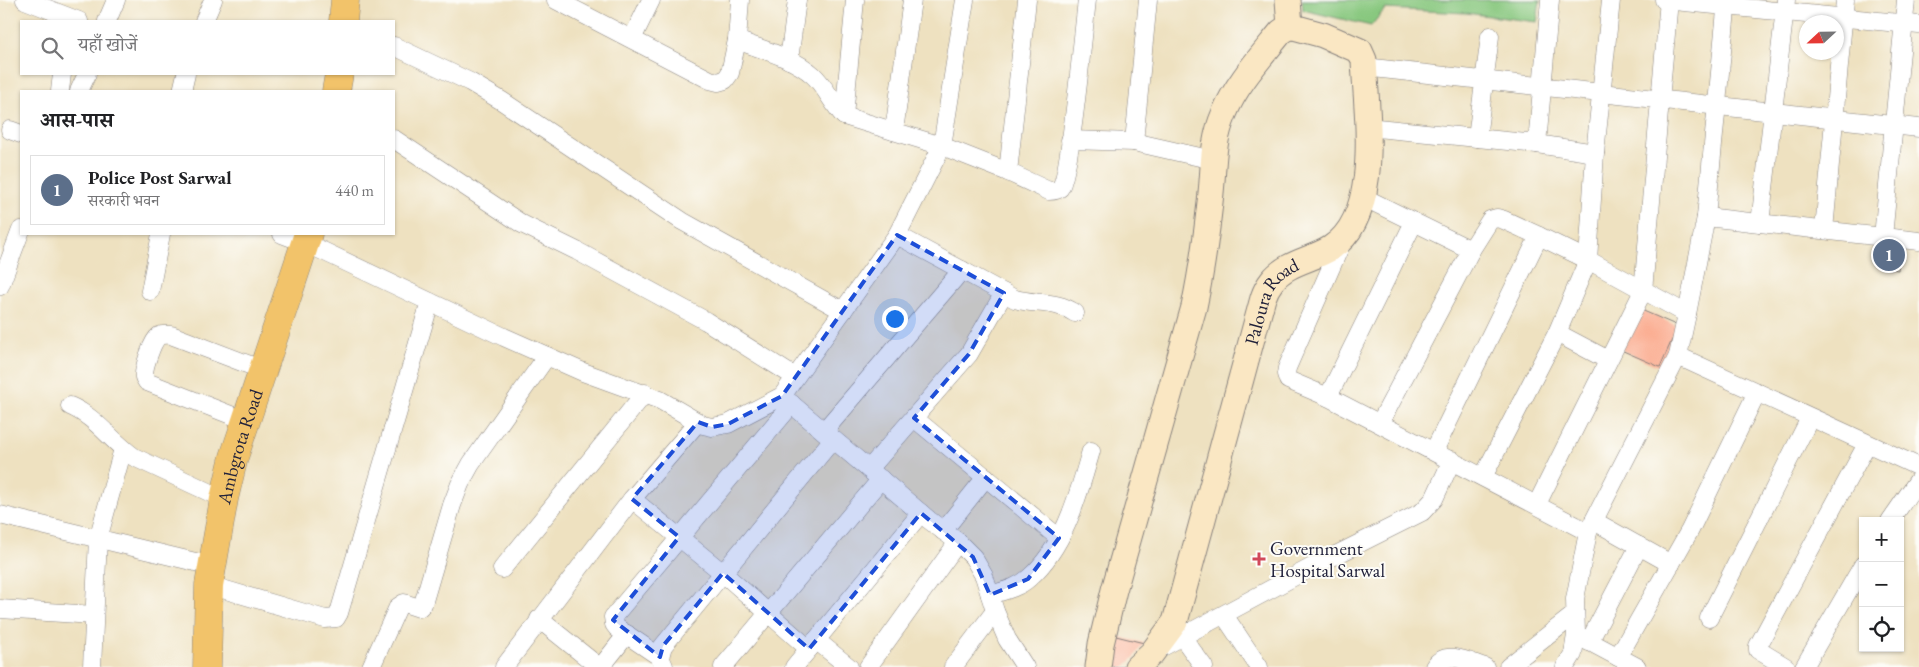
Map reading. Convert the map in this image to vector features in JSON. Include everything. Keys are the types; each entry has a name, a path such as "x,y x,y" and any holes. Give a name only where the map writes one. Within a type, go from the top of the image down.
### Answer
{"main road":[{"path":"343,20 345,0"},
{"path":"1098,667 1101,644 1114,590 1194,307 1203,260 1213,175 1214,143 1224,114 1236,90 1281,32 1290,26 1288,0"},
{"name":"Paloura Road","path":"1145,660 1175,622 1181,604 1216,466 1263,298 1272,281 1285,269 1329,249 1342,240 1353,226 1363,197 1367,163 1364,60 1360,51 1323,35 1290,26"},
{"path":"336,90 339,75"},
{"name":"Ambgrota Road","path":"207,667 210,575 224,498 234,457 263,370 299,237"}],"street":[{"path":"25,0 72,20"},
{"path":"107,20 116,0"},
{"path":"204,20 213,0"},
{"path":"556,0 710,80 718,82 725,80 730,73 737,40 740,0"},
{"path":"632,39 651,0"},
{"path":"789,60 797,0"},
{"path":"844,116 855,0"},
{"path":"894,131 912,0"},
{"path":"662,662 614,624 613,617 679,538 787,400 795,377 897,235 942,146 965,0"},
{"path":"1008,172 1027,0"},
{"path":"737,40 789,60 812,74 844,116 942,146 1008,172 1049,191 1055,191 1060,188 1064,180 1087,0"},
{"path":"1134,142 1148,0"},
{"path":"1538,144 1550,0"},
{"path":"1483,477 1558,334 1588,260 1595,153 1611,0"},
{"path":"1664,0 1785,6 1829,15"},
{"path":"1537,504 1643,291 1668,0"},
{"path":"1845,0 1844,18 1911,25"},
{"path":"1883,237 1894,125 1911,25 1906,0"},
{"path":"1637,667 1582,638 1574,614 1576,599 1591,526 1678,356 1706,217 1727,3"},
{"path":"1760,223 1785,6"},
{"path":"1477,138 1490,36"},
{"path":"395,46 462,78 502,101 682,221 843,311"},
{"path":"1824,230 1840,60"},
{"path":"1364,67 1919,128"},
{"path":"60,90 62,75"},
{"path":"79,90 87,75"},
{"path":"182,90 186,75"},
{"path":"1367,127 1538,144 1595,153"},
{"path":"395,140 522,224 706,321 795,377"},
{"path":"1070,140 1134,142 1213,160"},
{"path":"1363,197 1471,250"},
{"path":"1706,217 1919,241"},
{"path":"1380,424 1471,250 1490,220 1497,218 1504,220 1539,236 1588,260 1687,314"},
{"path":"1328,397 1414,222"},
{"path":"0,286 20,233"},
{"path":"150,291 161,235"},
{"path":"897,235 1015,299 1025,302 1059,304 1075,313"},
{"path":"1434,451 1539,236"},
{"path":"299,237 430,302 547,356 583,372 645,393 698,422 712,427 728,424 787,400"},
{"path":"1342,240 1287,368 1288,380 1328,397 1537,504 1639,546 1671,564"},
{"path":"662,662 663,646 723,574 828,435 962,270"},
{"path":"723,667 768,614 875,474 914,418 969,354 1004,293"},
{"path":"0,515 98,539 210,575 325,619 336,618 430,302"},
{"path":"246,421 147,382 143,371 156,340 163,334 172,335 263,370"},
{"path":"1558,334 1608,360"},
{"path":"371,667 398,607 404,603 419,608 422,607 460,484 471,464 547,356"},
{"path":"1678,356 1919,467"},
{"path":"1618,657 1690,530 1756,392"},
{"path":"502,568 645,393"},
{"path":"787,400 958,542 973,558 984,576 992,603 1007,639 1025,667"},
{"path":"70,406 89,416 123,449 145,463 224,498"},
{"path":"914,418 1060,538"},
{"path":"1709,618 1810,418"},
{"path":"504,667 539,618 632,499 698,422"},
{"path":"1786,667 1762,654 1758,650 1758,646 1867,444"},
{"path":"92,667 98,539 123,449"},
{"path":"953,667 992,603 1028,579 1048,557 1060,538 1077,500 1091,451"},
{"path":"1145,660 1312,566 1422,512 1434,500 1452,460"},
{"path":"943,531 986,477"},
{"path":"1893,517 1919,479"},
{"path":"632,499 768,614 849,667"},
{"path":"794,667 922,513"},
{"path":"868,667 958,542"},
{"path":"1566,667 1639,546"},
{"path":"1804,667 1859,572"},
{"path":"0,609 94,615"},
{"path":"1508,667 1574,614"},
{"path":"1224,615 1259,667"},
{"path":"539,618 600,667 627,634"},
{"path":"1183,638 1204,667"},
{"path":"1434,667 1437,661 1448,657 1485,667"}],"highlighted area":[{"path":"897,235 1004,293 969,354 914,418 1059,538 1028,579 990,595 973,557 921,513 809,649 723,573 663,646 660,657 613,620 679,537 632,499 698,422 712,427 728,424 782,396"}],"green space":[{"path":"1302,0 1540,0 1537,22 1466,13 1385,9 1371,26 1303,10"}],"building":[{"path":"1879,241 1901,243 1898,270 1877,267"},
{"path":"1639,309 1678,326 1660,367 1621,350"},
{"path":"1108,634 1144,643 1134,658 1124,667 1117,667 1102,663"}],"place":[{"name":"Police Post Sarwal","path":"1889,255"},
{"name":"Government Hospital Sarwal","path":"1259,559"}]}
